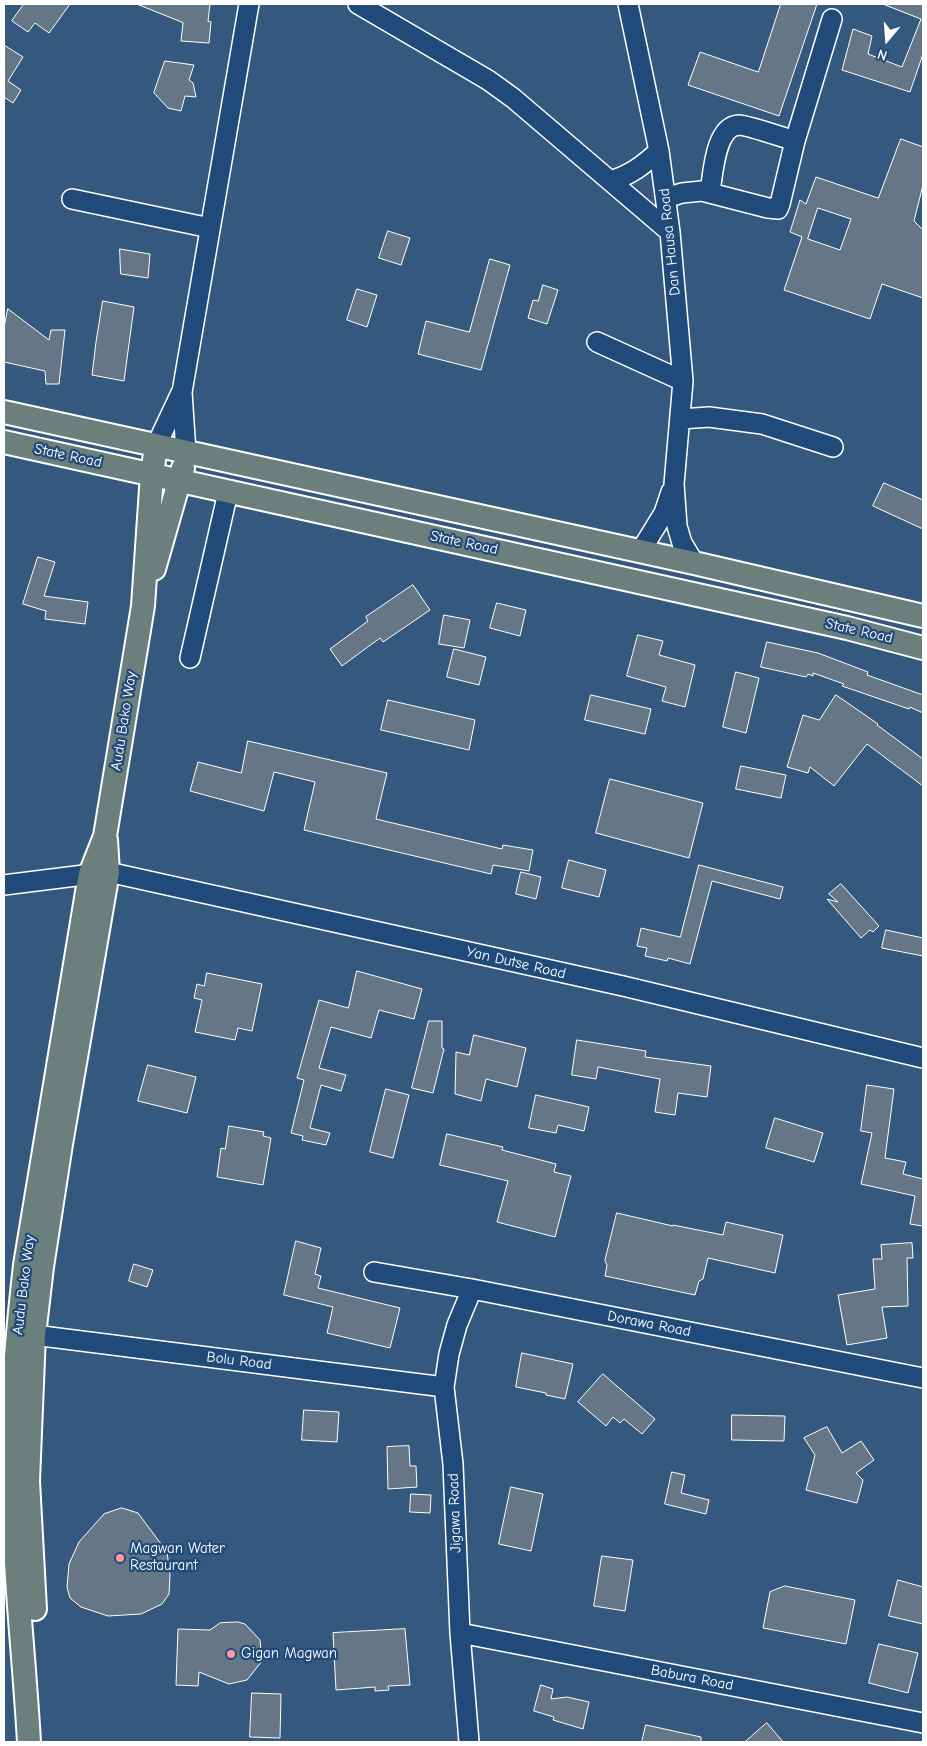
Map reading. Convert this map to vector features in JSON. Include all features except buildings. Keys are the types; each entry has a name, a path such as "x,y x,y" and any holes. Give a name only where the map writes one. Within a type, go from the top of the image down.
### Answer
{"main road":[{"name":"State Road","path":"4,412 694,563 923,616"},
{"name":"State Road","path":"4,442 838,626 923,648"},
{"name":"Audu Bako Way","path":"45,1742 33,1583 28,1481 34,1335 42,1267 99,873 143,606 152,474 156,446"},
{"name":"Audu Bako Way","path":"143,606 180,481 186,453"},
{"name":"Audu Bako Way","path":"29,1742 17,1584 12,1481 13,1402 18,1331 24,1265 99,873"}],"street":[{"path":"186,453 182,392 249,4"},
{"path":"358,4 488,80 513,98 670,232"},
{"name":"Dan Hausa Road","path":"628,4 659,151 666,198 683,381 674,484 677,526 682,543 694,563"},
{"path":"666,198 682,193 702,191 778,209 795,142 832,19"},
{"path":"710,192 719,143 730,128 740,125 795,142"},
{"path":"611,181 640,168 659,151"},
{"path":"72,199 210,228"},
{"path":"596,342 683,381"},
{"path":"156,446 182,392"},
{"path":"681,419 709,417 762,424 832,447"},
{"name":"Dan Hausa Road","path":"640,552 664,513 674,484"},
{"path":"190,658 228,492"},
{"name":"Yan Dutse Road","path":"4,885 99,873 623,986 923,1058"},
{"name":"Dorawa Road","path":"374,1272 472,1289 923,1378"},
{"name":"Jigawa Road","path":"468,1742 460,1633 453,1464 444,1387 449,1354 457,1325 472,1289"},
{"name":"Bolu Road","path":"34,1335 444,1387"},
{"name":"Babura Road","path":"460,1633 923,1723"}],"place":[{"name":"Magwan Water Restaurant","path":"120,1558"},
{"name":"Gigan Magwan","path":"231,1654"}]}
